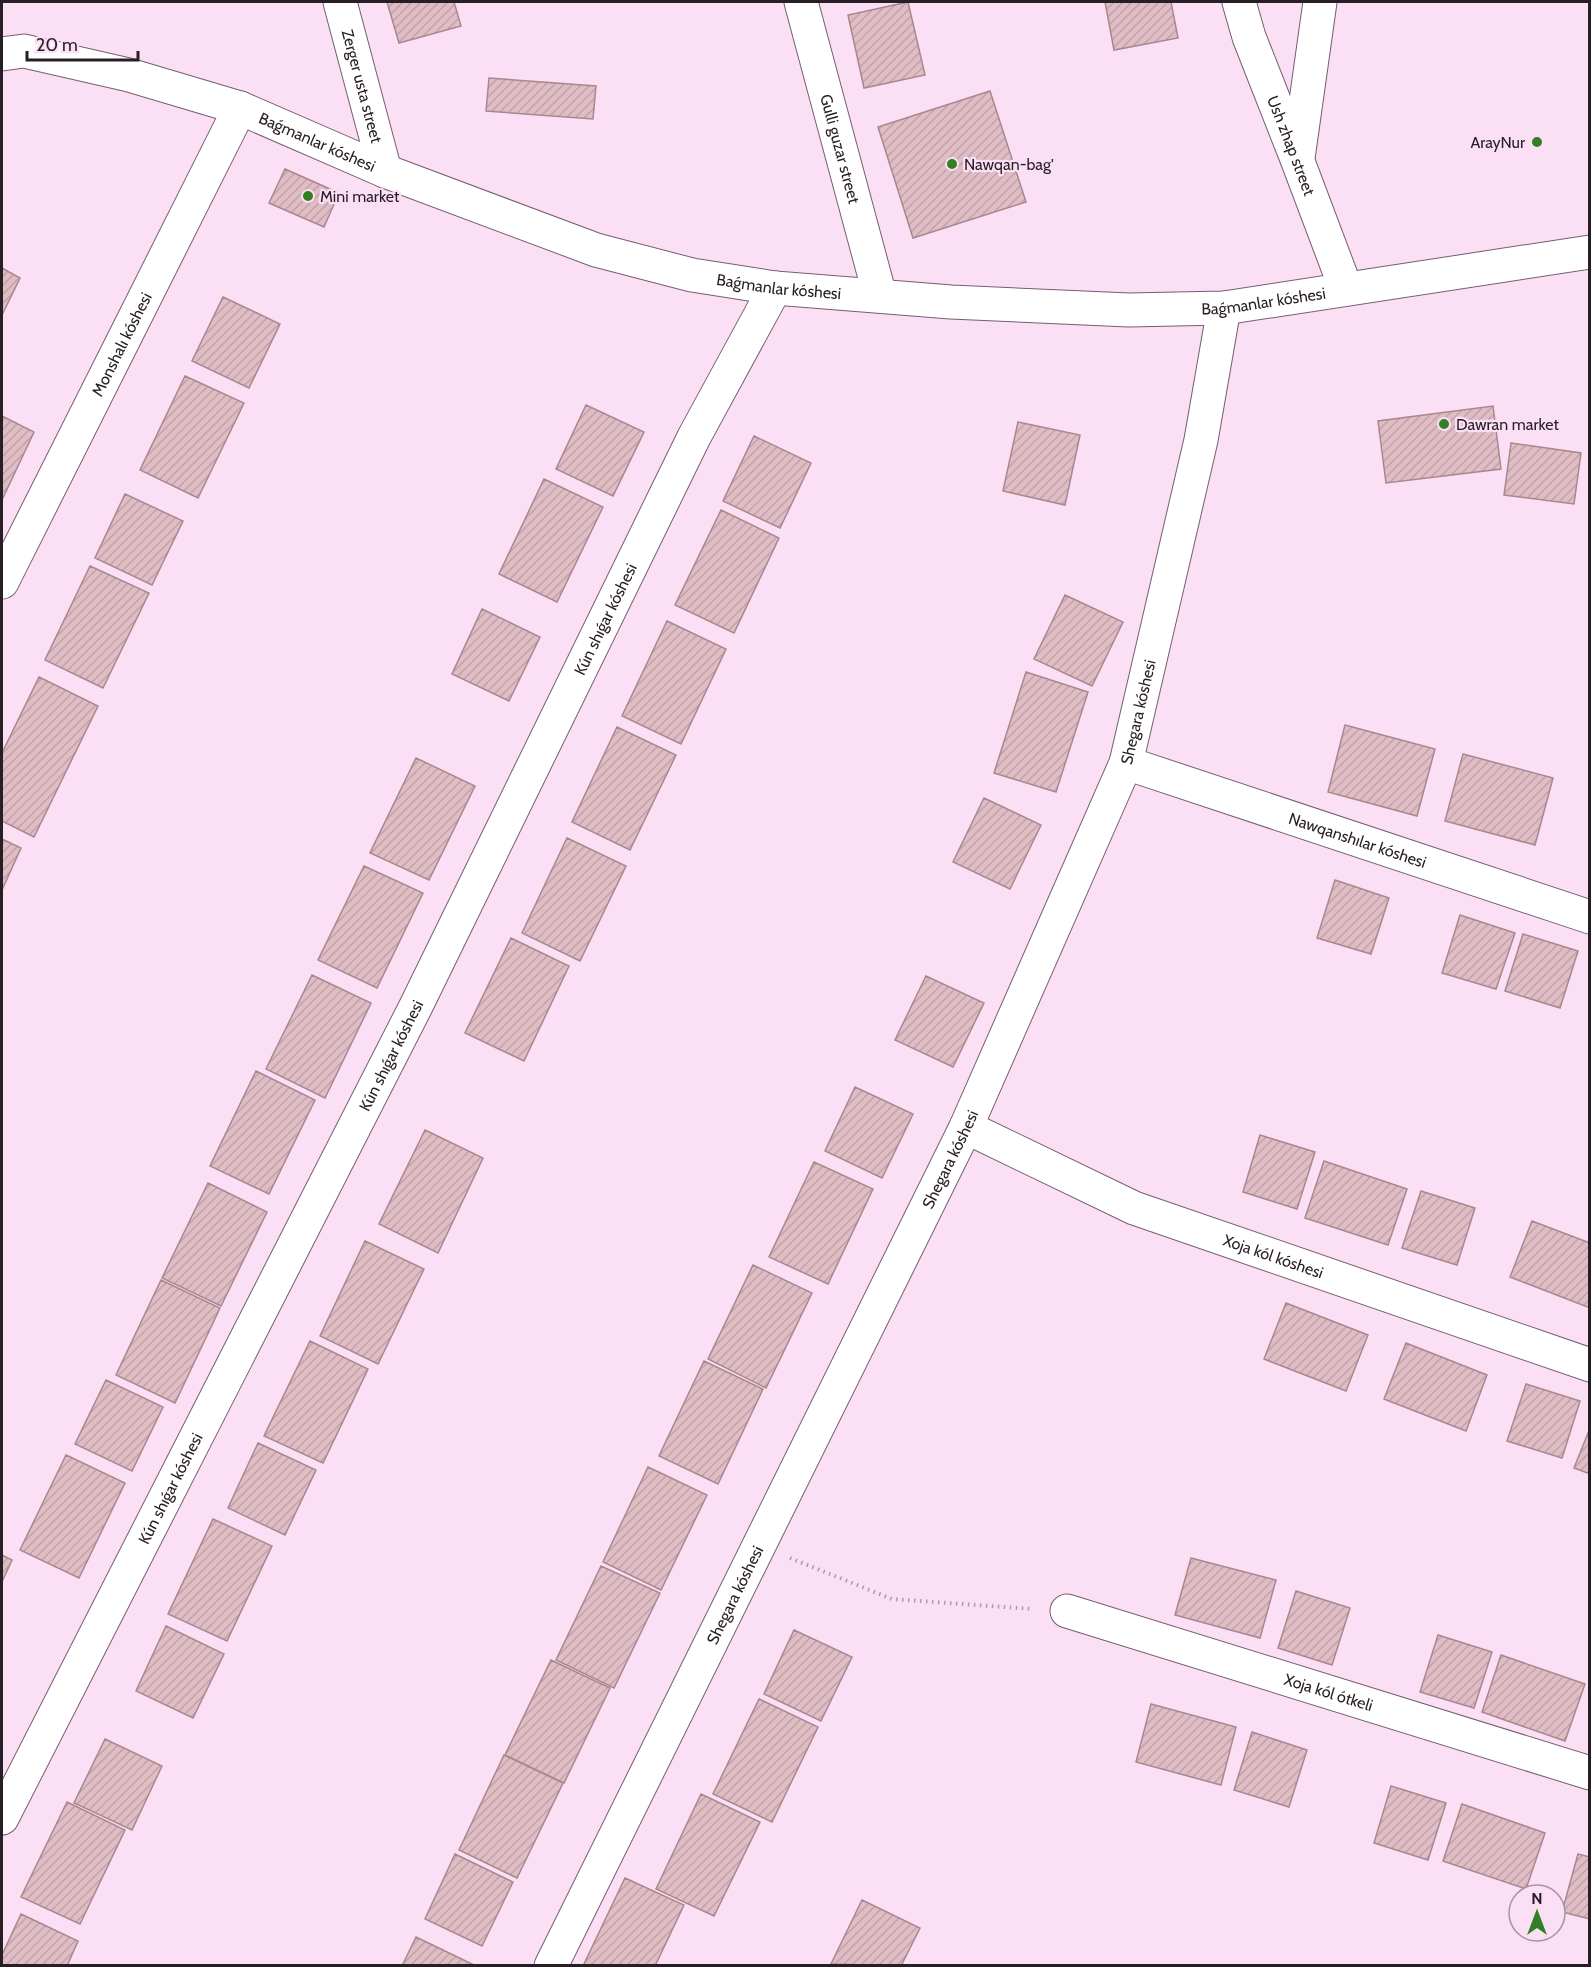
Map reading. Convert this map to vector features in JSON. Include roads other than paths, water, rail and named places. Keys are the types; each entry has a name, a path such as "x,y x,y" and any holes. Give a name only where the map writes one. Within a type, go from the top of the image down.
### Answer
{"street":[{"name":"Zerger usta street","path":"340,2 385,171"},
{"name":"Gulli guzar street","path":"801,2 879,296"},
{"name":"Ush zhap street","path":"1239,2 1249,37 1346,289"},
{"path":"1297,159 1320,2"},
{"name":"Baǵmanlar kóshesi","path":"2,54 24,51 117,72 240,108 385,171 596,250 692,275 776,288 951,302 1129,310 1224,308 1590,252"},
{"name":"Monshalı kóshesi","path":"2,582 240,108"},
{"name":"Kún shıǵar kóshesi","path":"2,1818 410,1017 694,437 776,288"},
{"name":"Shegara kóshesi","path":"551,1965 966,1127 1126,763 1201,440 1224,308"},
{"name":"Nawqanshılar kóshesi","path":"1126,763 1590,917"},
{"name":"Xoja kól kóshesi","path":"966,1127 1134,1208 1590,1365"},
{"name":"Xoja kól ótkeli","path":"1068,1611 1590,1773"}],"place":[{"name":"ArayNur","path":"1537,142"},
{"name":"Nawqan-bag'","path":"952,164"},
{"name":"Mini market","path":"308,196"},
{"name":"Dawran market","path":"1444,424"}]}
